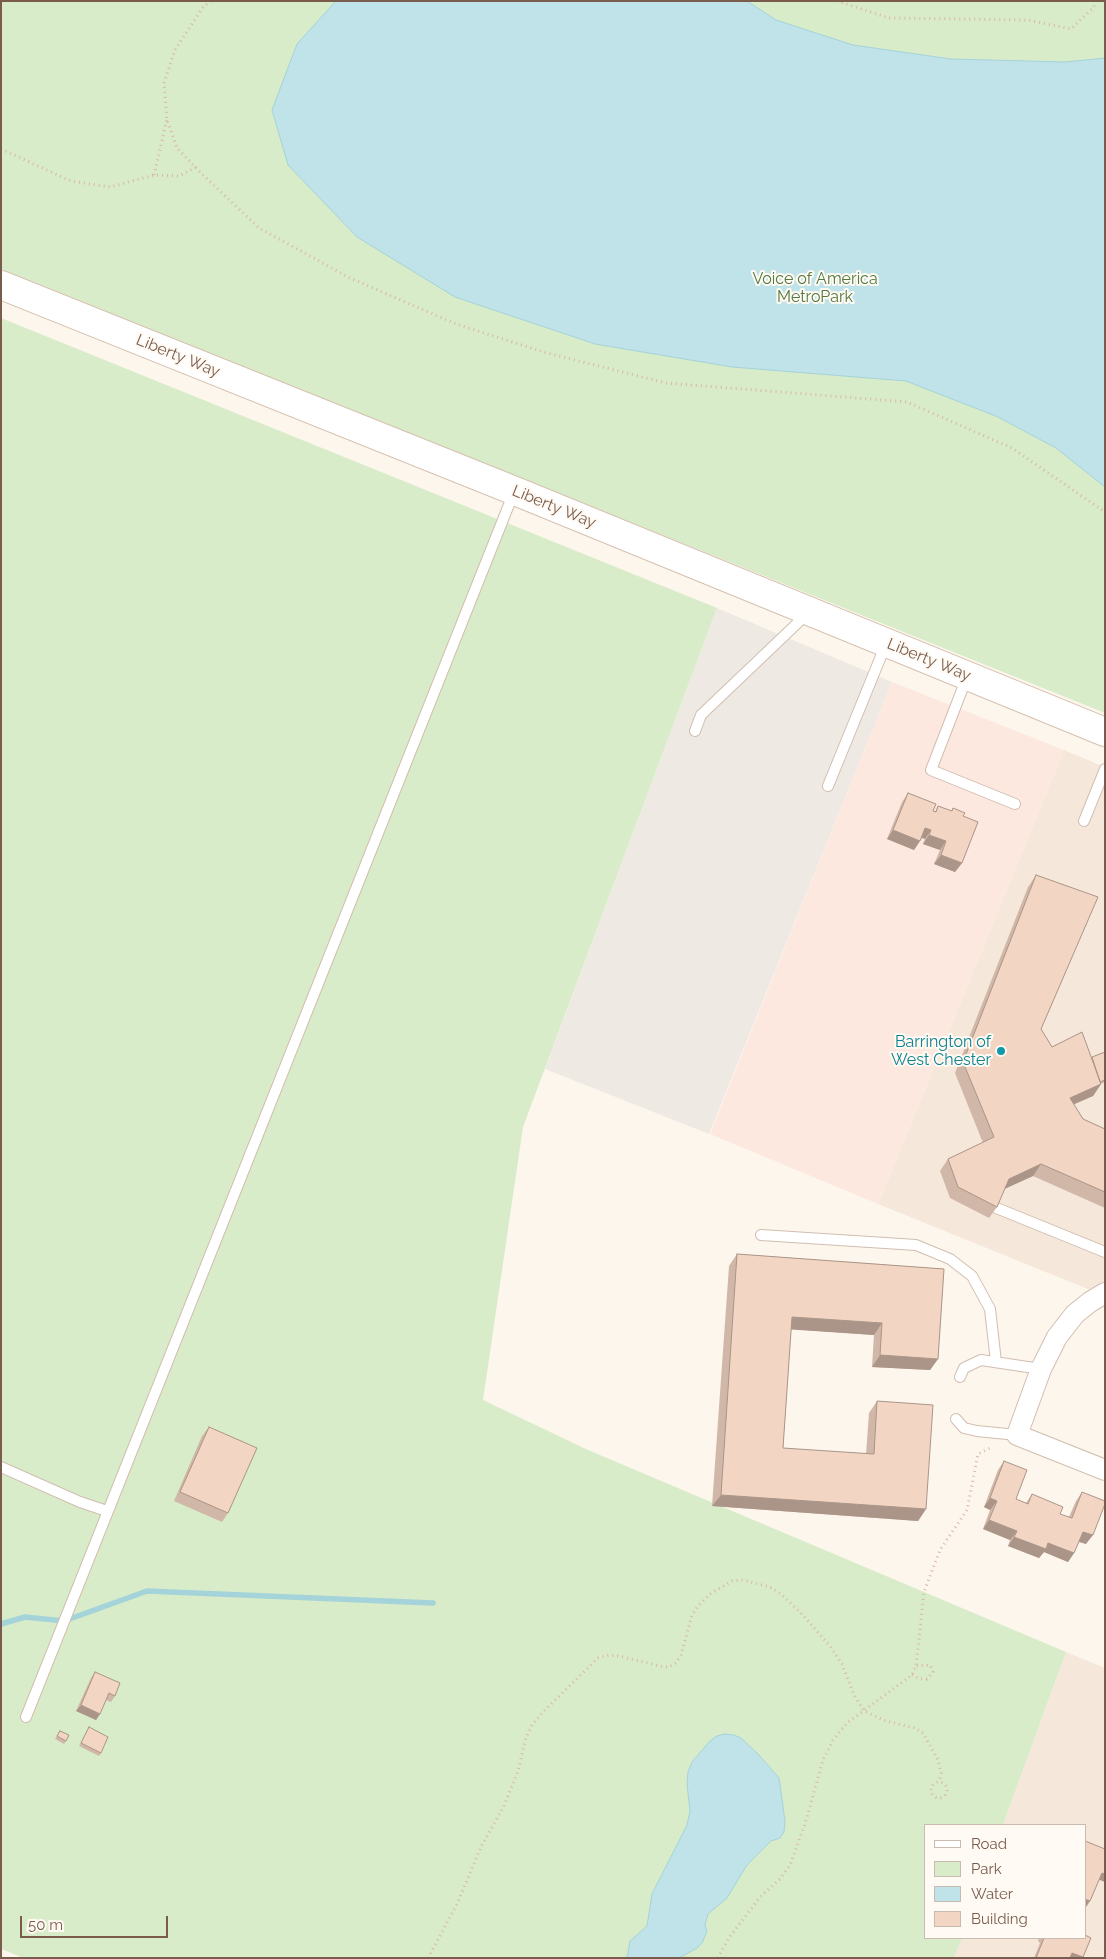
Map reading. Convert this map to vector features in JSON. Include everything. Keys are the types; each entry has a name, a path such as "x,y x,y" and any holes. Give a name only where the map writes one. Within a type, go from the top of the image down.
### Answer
{"main road":[{"name":"Liberty Way","path":"1,286 515,491 1105,732"}],"street":[{"path":"1105,1293 1075,1314 1057,1338 1041,1369 1017,1435 1105,1470"}],"lane":[{"path":"26,1717 515,491"},
{"path":"695,731 701,715 809,612"},
{"path":"828,786 887,643"},
{"path":"967,676 932,770 1015,804"},
{"path":"1084,821 1105,769"},
{"path":"994,1207 1105,1252"},
{"path":"761,1235 916,1245 950,1259 972,1276 990,1309 996,1362"},
{"path":"960,1377 964,1368 980,1360 1041,1369"},
{"path":"956,1420 964,1428 976,1431 1017,1435"},
{"path":"1,1467 80,1502 107,1511"}],"path":[{"path":"211,1 202,7 175,50 164,83 167,119 177,148 259,228 350,278 456,324 547,353 666,382 906,402 1012,448 1105,512"},
{"path":"837,1 889,18 1028,20 1071,29 1094,7 1095,1"},
{"path":"154,175 167,119"},
{"path":"1,149 71,181 110,187 154,175 179,176 196,167"},
{"path":"718,1958 728,1939 761,1896 790,1865 805,1824 816,1781 833,1740 847,1723 912,1675 916,1666 924,1592 940,1550 967,1510 978,1454 1017,1435"},
{"path":"428,1958 457,1904 481,1847 504,1806 518,1771 526,1737 542,1712 598,1658 609,1655 619,1656 664,1667 669,1667 676,1663 681,1656 692,1615 698,1606 720,1587 732,1581 743,1580 770,1587 781,1594 830,1646 842,1664 854,1695 864,1711 886,1721 915,1728 923,1733 938,1760 941,1773 939,1782"},
{"path":"912,1675 920,1679 927,1679 933,1672 930,1665 916,1666"},
{"path":"939,1782 944,1784 946,1788 944,1795 939,1797 934,1796 931,1790 932,1785 939,1782"}],"shaded area":[{"path":"717,608 892,682 709,1134 545,1069"},
{"path":"892,682 1064,750 878,1204 710,1134"},
{"name":"Barrington of West Chester","path":"1064,750 1105,767 1105,1296 878,1204"},
{"path":"1066,1652 1105,1668 1105,1958 954,1958 962,1939 1086,1939 1086,1824 1003,1824"}],"green space":[{"name":"Voice of America MetroPark","path":"1,1 1105,1 1105,713 1,269"},
{"path":"1,318 717,608 523,1127 483,1400 588,1450 1066,1652 1003,1824 924,1824 924,1939 962,1939 954,1958 24,1958 1,1949"}],"water":[{"path":"336,1 747,1 776,20 853,45 951,59 1065,62 1105,58 1105,487 1056,448 998,417 906,381 732,367 595,344 455,297 357,237 288,165 272,110 297,44"},
{"path":"725,1734 741,1738 779,1778 785,1821 784,1832 780,1838 771,1841 747,1865 727,1898 708,1914 705,1925 707,1931 702,1943 697,1948 679,1958 627,1958 630,1941 647,1926 652,1894 687,1825 690,1811 687,1784 688,1772 692,1762 710,1741 717,1736"}],"building":[{"path":"908,793 936,804 933,811 936,812 938,806 952,811 953,808 965,813 963,816 978,822 962,863 941,855 946,841 929,835 931,830 925,828 920,841 893,830"},
{"name":"Barrington of West Chester","path":"1036,875 1098,897 1041,1029 1052,1047 1082,1032 1101,1084 1070,1098 1083,1119 1105,1129 1105,1192 1041,1164 1009,1179 997,1207 958,1187 948,1159 994,1137 963,1062"},
{"path":"1105,1052 1105,1080 1100,1082 1092,1057"},
{"path":"737,1254 944,1269 938,1359 880,1355 882,1323 792,1317 783,1448 874,1454 877,1401 933,1405 926,1509 721,1495"},
{"path":"209,1427 257,1448 228,1513 180,1492"},
{"path":"1004,1461 1027,1470 1016,1499 1028,1504 1032,1494 1063,1507 1060,1514 1072,1518 1082,1492 1105,1501 1093,1535 1083,1532 1074,1553 1048,1543 1046,1549 1014,1537 1017,1531 989,1520 997,1501 990,1498"},
{"path":"95,1672 120,1683 115,1696 109,1693 100,1714 81,1705"},
{"path":"89,1727 108,1737 101,1753 81,1743"},
{"path":"60,1731 69,1735 66,1741 57,1736"},
{"path":"1086,1841 1105,1849 1105,1874 1102,1873 1090,1901 1086,1899"},
{"path":"1086,1936 1091,1938 1083,1957 1072,1953 1070,1958 1036,1958 1044,1939 1086,1939"}],"waterway":[{"path":"1,1624 25,1617 64,1621 147,1591 433,1603"}],"place":[{"name":"Barrington of West Chester","path":"1001,1051"}]}
